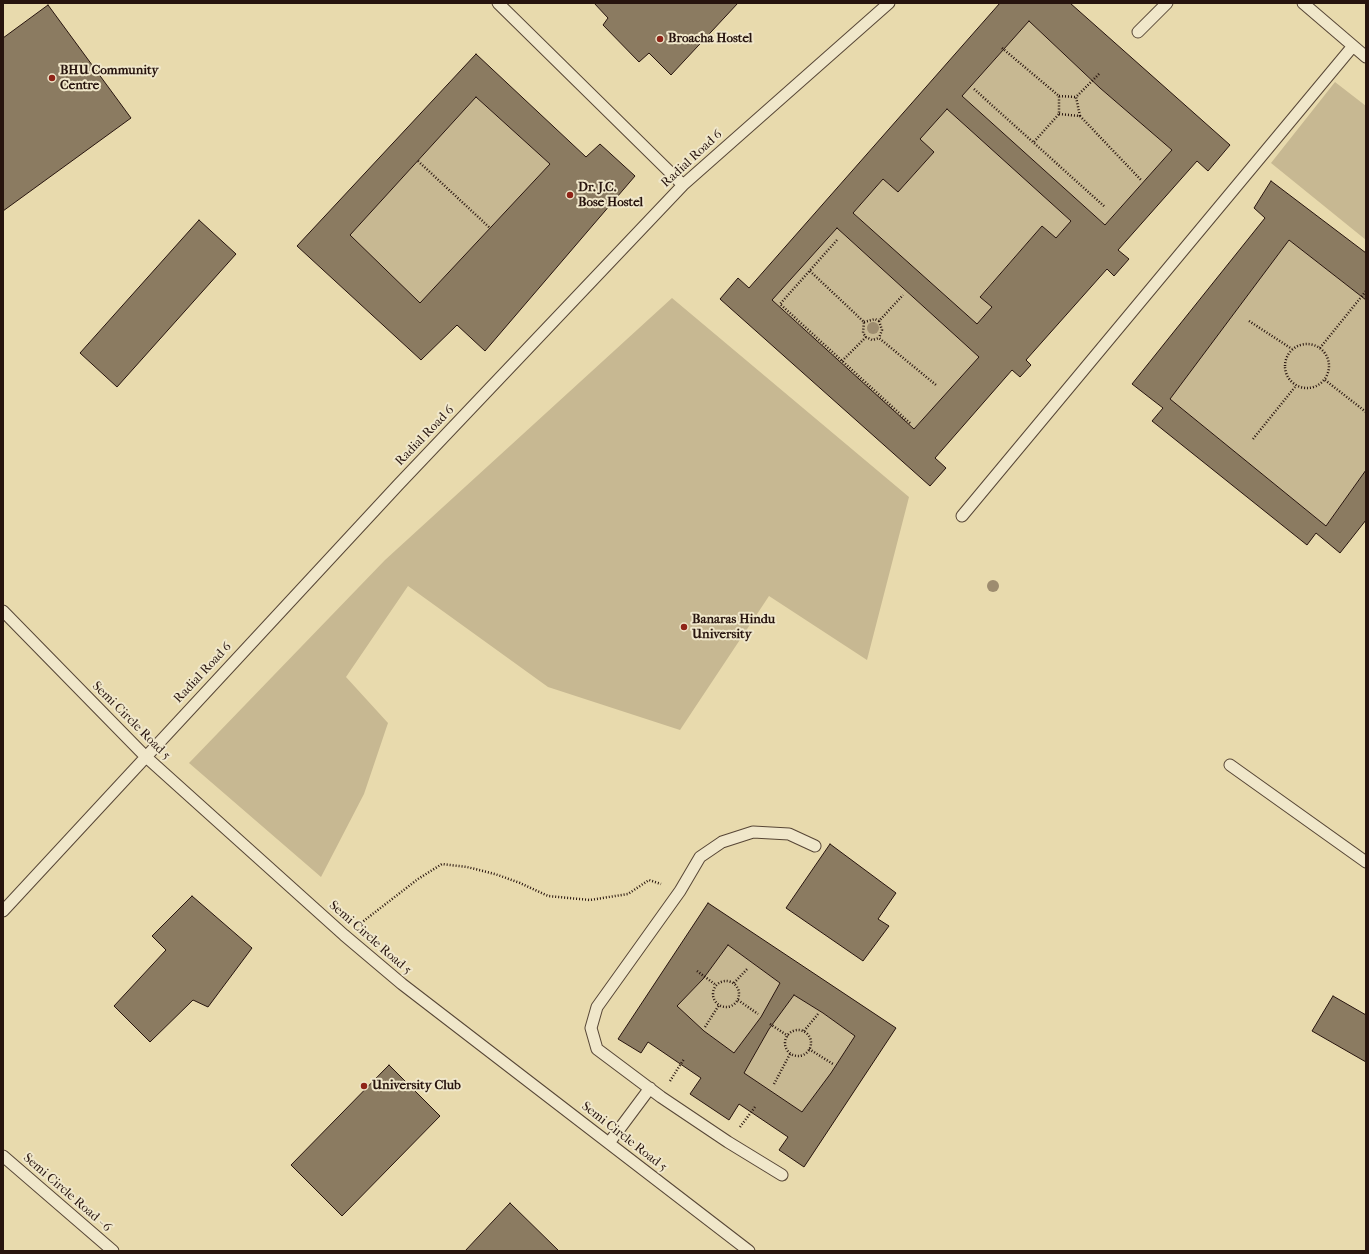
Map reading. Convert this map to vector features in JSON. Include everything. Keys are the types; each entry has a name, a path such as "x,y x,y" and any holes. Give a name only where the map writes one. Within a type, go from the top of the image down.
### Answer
{"lane":[{"path":"498,3 683,185"},
{"name":"Radial Road 6","path":"3,911 404,478 683,185 889,3"},
{"path":"1138,32 1166,3"},
{"path":"1303,3 1366,57"},
{"path":"962,516 1353,46"},
{"name":"Semi Circle Road 5","path":"3,611 145,756 344,935 402,984 749,1251"},
{"path":"1230,765 1366,862"},
{"path":"782,1175 728,1142 661,1096 597,1049 592,1028 597,1007 680,890 700,857 722,842 753,832 789,834 815,846"},
{"path":"609,1144 650,1088"},
{"name":"Semi Circle Road - 6","path":"3,1156 113,1251"}],"path":[{"path":"1002,48 1059,96 1076,96 1100,73"},
{"path":"974,89 1105,208"},
{"path":"1033,143 1059,114 1059,96"},
{"path":"1076,96 1080,116 1142,181"},
{"path":"1059,114 1080,116"},
{"path":"418,161 490,228"},
{"path":"837,240 780,304 911,424"},
{"path":"810,271 864,322"},
{"path":"1320,348 1366,291"},
{"path":"879,320 903,295"},
{"path":"864,322 875,319 879,320"},
{"path":"879,320 882,330 879,338"},
{"path":"1249,321 1292,349"},
{"path":"864,322 863,333 866,337 872,340 879,338"},
{"path":"842,361 866,337"},
{"path":"879,338 936,386"},
{"path":"1301,344 1311,344 1320,348 1326,355 1329,363 1329,372 1325,380 1316,387 1306,389 1295,386 1285,375 1285,361 1292,349 1301,344"},
{"path":"1325,380 1366,412"},
{"path":"1253,439 1295,386"},
{"path":"344,935 418,879 442,864 467,867 495,874 520,883 548,896 590,900 606,898 628,894 649,880 680,890"},
{"path":"734,983 748,968"},
{"path":"697,971 716,985"},
{"path":"724,981 734,983 738,988 738,1000 733,1005 726,1007 719,1005 713,996 716,985 724,981"},
{"path":"738,1000 758,1014"},
{"path":"705,1027 719,1005"},
{"path":"804,1031 818,1014"},
{"path":"770,1024 788,1036"},
{"path":"798,1029 804,1031 811,1039 809,1049 804,1055 797,1056 790,1054 785,1049 785,1042 788,1036 792,1030 798,1029"},
{"path":"809,1049 833,1064"},
{"path":"774,1084 790,1054"},
{"path":"661,1096 684,1059"},
{"path":"728,1142 755,1107"}],"shaded area":[{"path":"1029,21 1100,88 1172,150 1105,225 962,96"},
{"path":"1335,82 1366,106 1366,240 1271,163"},
{"path":"476,97 550,164 420,303 350,235"},
{"path":"947,109 1071,221 1056,238 1042,226 980,296 992,307 977,324 853,213 883,179 898,192 934,152 920,139"},
{"path":"837,228 979,357 914,429 772,300"},
{"path":"1289,240 1366,300 1366,470 1326,526 1170,399"},
{"path":"672,298 909,497 867,660 769,596 680,730 548,687 408,586 346,677 388,723 364,794 321,877 189,763 385,560"},
{"path":"728,945 780,983 761,1017 734,1053 704,1031 677,1006 703,979"},
{"path":"794,995 823,1013 855,1036 831,1073 802,1112 744,1073 769,1029"}],"building":[{"name":"Broacha Hostel","path":"594,3 738,3 671,75 649,53 639,62 603,25 608,18"},
{"path":"1000,3 1070,3 1230,145 1208,171 1197,161 1118,250 1129,259 1114,276 1107,269 1026,360 1031,365 1020,377 1012,370 935,458 946,468 930,486 720,299 738,278 749,288","holes":["1029,21 1100,88 1172,150 1105,225 962,96","947,109 1071,221 1056,238 1042,226 980,297 992,307 977,324 853,213 883,179 898,192 934,152 920,139","837,228 979,357 914,429 772,300"]},
{"name":"BHU Community Centre","path":"48,5 131,118 3,211 3,38"},
{"name":"Dr. J.C. Bose Hostel","path":"476,54 586,157 600,144 635,176 485,351 457,325 421,360 297,246","holes":["476,97 550,164 420,303 350,235"]},
{"path":"1271,181 1366,253 1366,300 1289,240 1170,399 1326,526 1366,470 1366,520 1340,553 1316,533 1307,545 1152,421 1163,408 1132,384 1265,218 1254,208"},
{"path":"199,220 236,254 117,387 80,353"},
{"path":"830,844 896,893 878,919 889,926 863,961 786,908"},
{"path":"192,896 252,948 208,1007 193,1000 150,1042 114,1006 166,950 152,936"},
{"path":"708,903 896,1028 804,1167 779,1150 788,1137 739,1104 729,1120 690,1094 701,1078 648,1042 641,1053 618,1039","holes":["728,945 780,983 761,1017 734,1053 704,1031 677,1006 703,979","794,995 823,1013 855,1036 831,1073 802,1112 744,1073 769,1029"]},
{"path":"1333,996 1366,1015 1366,1062 1312,1031"},
{"path":"389,1065 440,1116 342,1216 291,1165"},
{"path":"510,1203 559,1251 465,1251"}],"place":[{"name":"Broacha Hostel","path":"660,39"},
{"name":"BHU Community Centre","path":"52,78"},
{"name":"Dr. J.C. Bose Hostel","path":"570,195"},
{"name":"Banaras Hindu University","path":"684,627"},
{"name":"University Club","path":"364,1086"}]}
